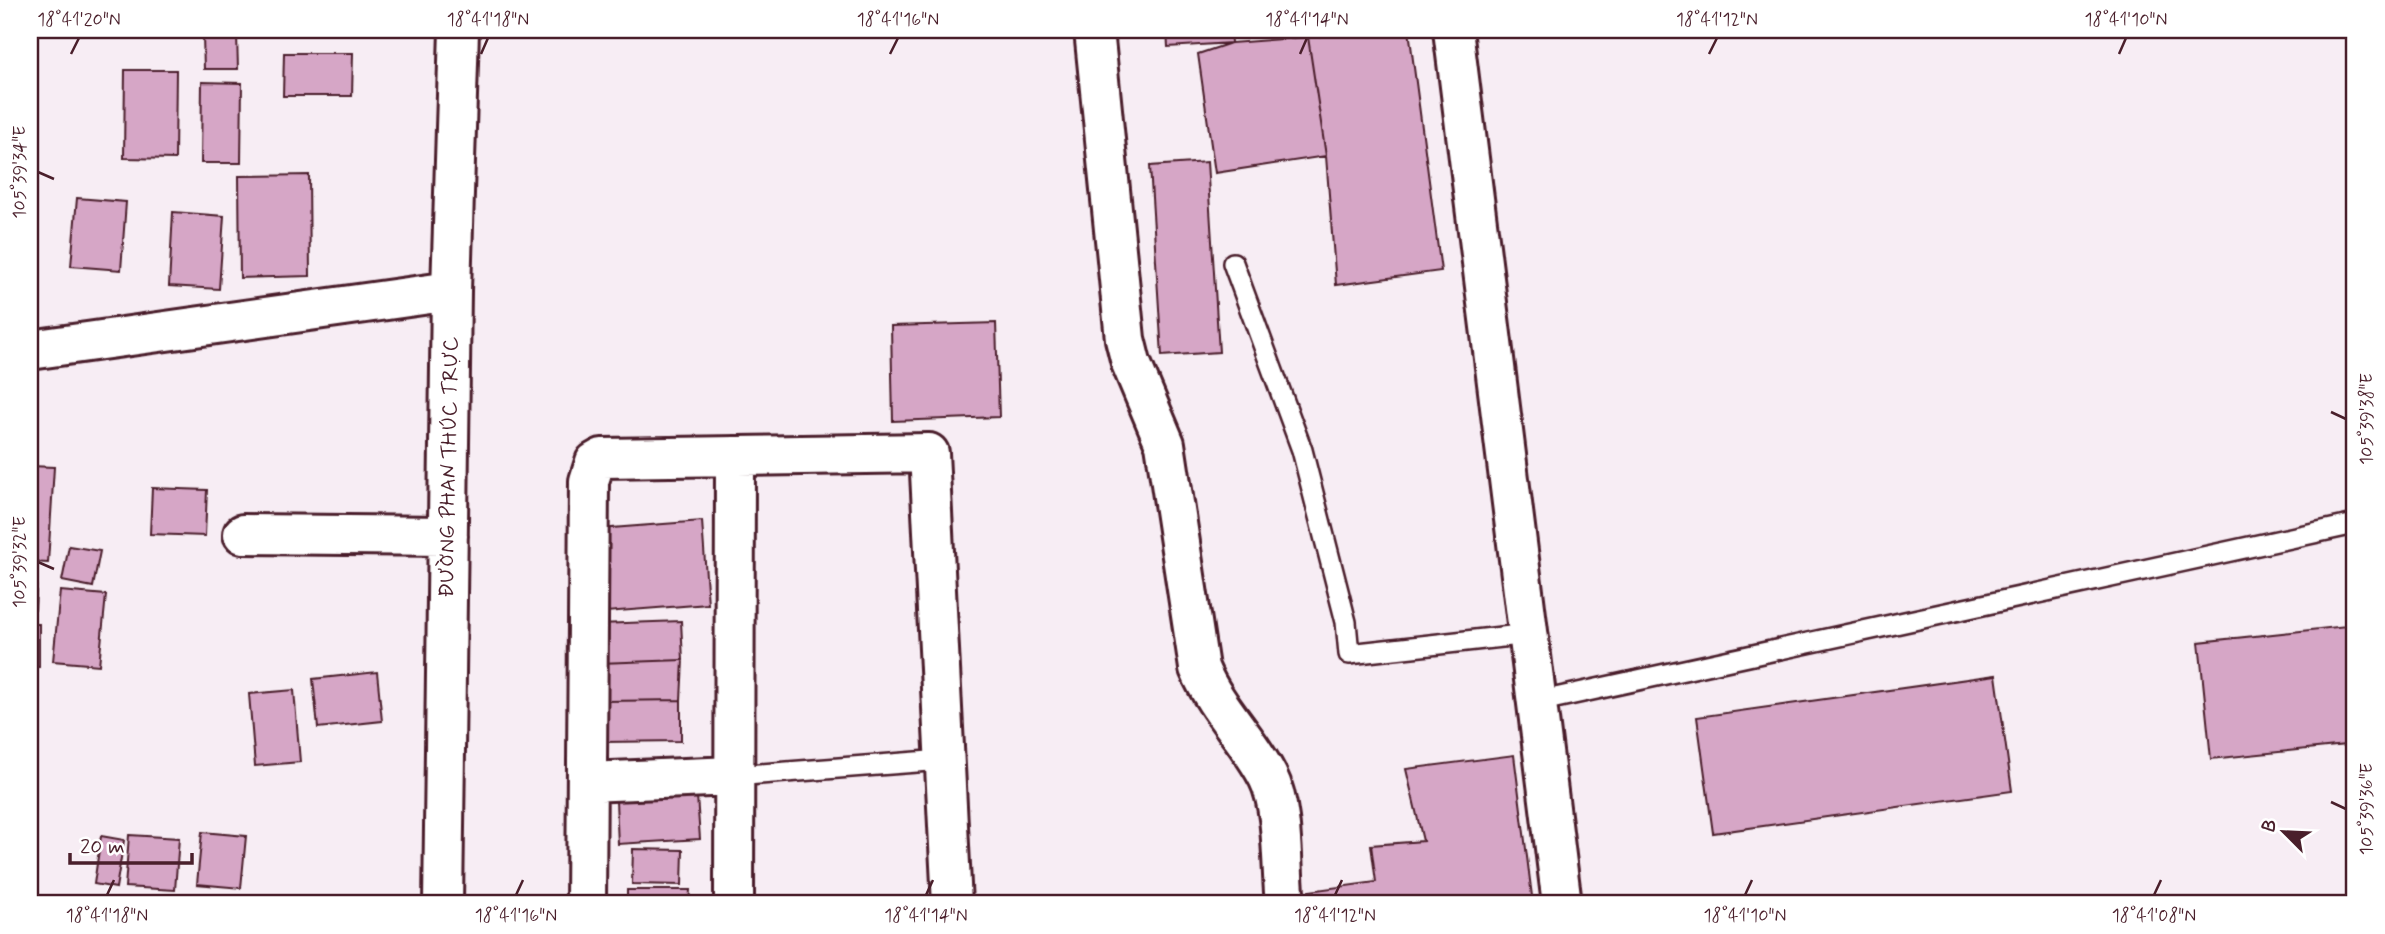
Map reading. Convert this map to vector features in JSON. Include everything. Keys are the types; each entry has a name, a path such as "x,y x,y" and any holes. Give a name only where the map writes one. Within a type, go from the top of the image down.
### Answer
{"street":[{"name":"ĐƯỜNG PHAN THÚC TRỰC","path":"443,904 451,290 458,30"},
{"path":"1094,30 1125,339 1131,363 1165,444 1199,668 1210,695 1269,779 1276,806 1285,904"},
{"path":"1453,30 1562,904"},
{"path":"30,349 451,290"},
{"path":"586,904 591,470 602,458 929,453 952,904"},
{"path":"734,904 735,456"},
{"path":"243,534 447,536"},
{"path":"587,782 734,776"}],"lane":[{"path":"1233,263 1303,450 1346,622 1349,654 1528,634"},
{"path":"1537,702 2355,524"},
{"path":"734,776 943,760"}],"building":[{"path":"1167,30 1230,30 1231,43 1168,47"},
{"path":"1409,30 1441,271 1336,285 1326,156 1308,37"},
{"path":"237,35 238,69 204,69 203,36"},
{"path":"1308,37 1326,156 1215,173 1198,54 1231,43"},
{"path":"284,53 353,53 352,96 283,96"},
{"path":"125,70 176,70 175,159 124,158"},
{"path":"202,82 242,83 241,163 201,163"},
{"path":"1207,162 1219,352 1162,356 1150,166"},
{"path":"309,175 310,276 240,278 239,176"},
{"path":"77,198 126,202 121,270 71,266"},
{"path":"173,212 224,216 219,289 169,286"},
{"path":"996,323 999,417 893,421 891,326"},
{"path":"30,466 54,467 48,563 30,562"},
{"path":"152,488 207,490 205,536 150,534"},
{"path":"702,521 708,604 606,612 599,529"},
{"path":"69,546 100,551 93,587 62,581"},
{"path":"30,572 37,572 35,610 30,610"},
{"path":"60,591 106,595 99,665 53,661"},
{"path":"681,621 683,660 599,663 598,624"},
{"path":"30,624 39,624 39,667 30,667"},
{"path":"2355,625 2355,744 2211,759 2199,642"},
{"path":"683,660 681,700 604,701 599,663"},
{"path":"377,672 382,721 318,728 313,679"},
{"path":"1996,675 2012,791 1713,833 1697,717"},
{"path":"294,690 300,762 255,766 249,694"},
{"path":"681,700 681,741 604,742 604,701"},
{"path":"1514,755 1533,904 1310,904 1309,891 1376,882 1371,845 1423,841 1406,769"},
{"path":"697,796 700,839 618,844 616,801"},
{"path":"202,832 246,836 241,888 197,884"},
{"path":"129,835 179,838 175,890 125,887"},
{"path":"101,836 124,840 116,888 94,884"},
{"path":"633,849 683,850 682,885 632,884"},
{"path":"627,890 690,890 689,904 627,904"}]}
